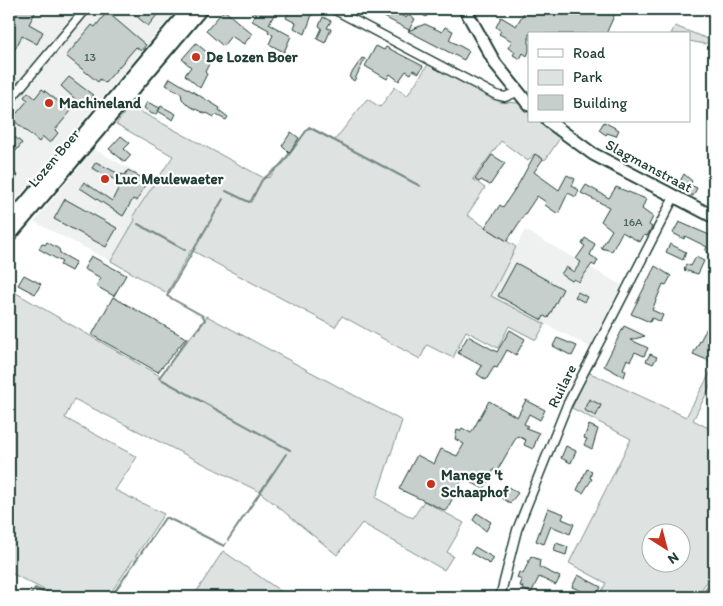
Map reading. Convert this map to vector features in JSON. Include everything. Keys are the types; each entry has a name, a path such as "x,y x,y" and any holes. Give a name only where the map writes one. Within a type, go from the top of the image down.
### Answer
{"main road":[{"name":"Lozen Boer","path":"9,223 190,9"},
{"name":"Lozen Boer","path":"9,236 201,9"},
{"path":"465,9 485,47 517,92 528,104"},
{"name":"Slagmanstraat","path":"549,122 593,154 714,217"}],"street":[{"path":"9,101 86,9"},
{"path":"334,9 496,96 505,97 517,92"},
{"name":"Ruilare","path":"500,597 517,530 568,405 674,197"}],"shaded area":[{"path":"9,9 177,9 9,208"},
{"path":"94,149 155,183 133,216 136,220 111,261 34,222"},
{"path":"525,230 621,285 590,347 491,296"}],"green space":[{"path":"675,26 708,39 714,26 714,38 705,44 690,41 690,32 672,32"},
{"path":"429,63 500,102 521,103 528,111 528,122 540,122 560,138 546,159 541,160 534,154 528,161 501,141 473,179 485,188 467,215 516,247 491,296 545,324 536,340 509,326 498,348 466,331 453,358 427,345 420,359 342,316 335,327 191,250 167,293 111,261 135,220 133,216 173,156 116,124 130,106 264,178 270,177 309,128 334,141 367,99 380,107 395,87 407,96"},
{"path":"9,289 160,376 207,316 402,421 376,498 413,518 424,501 464,523 447,552 453,556 444,570 362,523 337,555 260,492 74,399 65,418 137,457 115,490 164,514 108,597 58,597 9,572 9,485 14,479 9,475"},
{"path":"714,366 714,379 693,420 714,431 714,572 696,597 599,597 606,583 569,563 631,439 572,408 588,372 686,417"},
{"path":"223,551 289,597 193,597"}],"building":[{"path":"9,9 36,11 29,24 43,32 37,44 22,36 15,49 9,45"},
{"path":"128,9 162,9 148,26"},
{"path":"245,9 277,9 269,24 291,36 284,52 269,44 273,35 268,32 269,30 252,21 256,14"},
{"path":"290,9 307,9 313,12 305,34 294,28 296,23 286,18"},
{"path":"369,9 390,9 406,18 408,15 415,19 409,30"},
{"path":"420,9 431,9 426,17 418,12"},
{"path":"526,9 617,9 607,32 528,32 528,54 527,56 523,53 520,59 513,55 515,52 508,48 512,41 499,34 501,31 496,27 501,17 516,26"},
{"path":"224,10 252,34 244,44 231,36 223,46 206,31"},
{"path":"107,12 146,45 141,51 136,47 105,83 100,79 98,82 66,56 92,25 95,27"},
{"path":"323,17 331,21 327,28 331,29 325,43 317,39 322,28 319,26"},
{"path":"425,24 442,32 445,27 453,31 449,40 469,51 464,60 408,31"},
{"path":"196,43 209,54 210,58 205,72 207,74 200,88 185,75 191,67 182,59"},
{"path":"376,46 384,50 386,47 423,66 419,73 413,70 411,74 406,71 399,81 390,74 387,79 365,66"},
{"path":"362,58 365,59 354,81 349,77"},
{"path":"69,77 94,96 85,108 61,86"},
{"path":"170,78 220,108 219,110 228,117 226,120 189,106 182,99 181,93 166,85"},
{"path":"42,89 71,111 55,130 58,133 50,143 43,137 39,142 12,119 28,100 24,97 28,92 35,98"},
{"path":"147,102 160,108 156,114 152,114 144,108"},
{"path":"161,106 176,114 173,120 158,111"},
{"path":"604,122 619,130 616,136 607,133 606,135 599,130"},
{"path":"9,132 22,143 16,151 9,145"},
{"path":"291,132 299,138 289,153 282,146"},
{"path":"121,136 130,143 124,149 131,155 125,162 109,149"},
{"path":"535,154 543,159 534,172 559,190 567,175 575,179 572,186 579,190 576,197 568,193 558,214 545,205 546,202 537,196 507,241 485,227 500,205 503,207"},
{"path":"492,155 505,163 490,185 475,179"},
{"path":"96,162 119,174 125,175 128,170 147,181 137,201 133,199 123,216 80,188 84,182 112,201 121,183 92,168"},
{"path":"13,171 18,176 9,187 9,175"},
{"path":"684,174 692,181 690,185 697,188 693,196 677,187"},
{"path":"586,185 609,198 616,187 646,199 642,209 653,217 649,225 652,227 647,236 644,235 640,242 622,232 612,251 601,248 612,230 601,221 609,207 581,193"},
{"path":"65,199 117,228 106,247 54,219"},
{"path":"679,222 714,237 714,256 705,251 707,247 685,236 684,239 673,233"},
{"path":"585,238 595,244 590,255 598,260 595,266 592,264 579,282 574,279 572,281 561,274 566,267 574,272 581,262 576,259 585,246 582,244"},
{"path":"47,242 59,249 60,253 76,262 71,271 60,265 62,262 39,249 42,243 45,245"},
{"path":"670,244 686,252 683,260 666,252"},
{"path":"91,256 126,275 114,296 96,286 101,278 84,269"},
{"path":"696,257 704,261 698,274 684,270 686,264 691,266"},
{"path":"516,263 563,289 548,318 544,316 542,320 498,296"},
{"path":"655,266 671,276 666,285 663,284 652,310 663,315 660,322 652,318 650,322 631,314"},
{"path":"24,275 41,284 35,294 18,285"},
{"path":"578,292 587,297 584,302 575,297"},
{"path":"113,297 186,338 158,372 92,335"},
{"path":"624,326 645,336 631,340 648,348 644,356 635,352 630,361 627,359 623,369 626,371 624,377 604,366"},
{"path":"708,326 714,330 714,363 693,354"},
{"path":"510,330 525,339 516,355 507,350 497,368 494,367 486,380 477,374 482,366 458,353 468,336 497,352"},
{"path":"557,338 577,346 572,356 553,346"},
{"path":"650,354 657,357 653,364 646,361"},
{"path":"589,399 601,405 596,416 584,410"},
{"path":"526,400 545,410 540,420 529,414 524,424 528,426 526,428 539,433 533,449 524,445 526,440 517,436 497,471 494,469 484,489 463,478 446,511 399,489 417,455 434,464 441,449 457,456 464,444 455,439 457,430 460,431 462,428 471,433 489,401 517,417"},
{"path":"589,425 598,429 592,449 584,445 587,439 584,438"},
{"path":"566,446 576,451 571,463 561,458"},
{"path":"587,469 592,471 590,478 592,479 583,493 577,490"},
{"path":"505,485 518,493 510,503 499,496"},
{"path":"548,508 564,514 562,519 574,524 570,534 551,526 544,544 536,541"},
{"path":"477,513 491,522 486,531 473,520"},
{"path":"556,543 568,547 566,555 554,551"},
{"path":"475,547 494,558 490,564 471,553"},
{"path":"531,556 540,560 539,567 560,577 556,585 539,577 531,593 522,589 523,587 520,586 522,580 517,578 519,572 523,574"},
{"path":"578,575 601,587 596,597 572,587"}],"waterway":[{"path":"226,191 249,202 251,201 262,180 283,163 309,127 420,186"},
{"path":"195,333 205,320 203,316 167,296 223,199"},
{"path":"138,224 185,250"},
{"path":"188,338 159,378 290,450"},
{"path":"228,540 286,454"},
{"path":"111,597 165,518 224,546 226,543"},
{"path":"700,597 714,579"},
{"path":"29,597 35,588 53,597"}],"place":[{"name":"De Lozen Boer","path":"196,57"},
{"name":"Machineland","path":"49,103"},
{"name":"Luc Meulewaeter","path":"105,179"},
{"name":"Manege 't Schaaphof","path":"431,484"}]}
